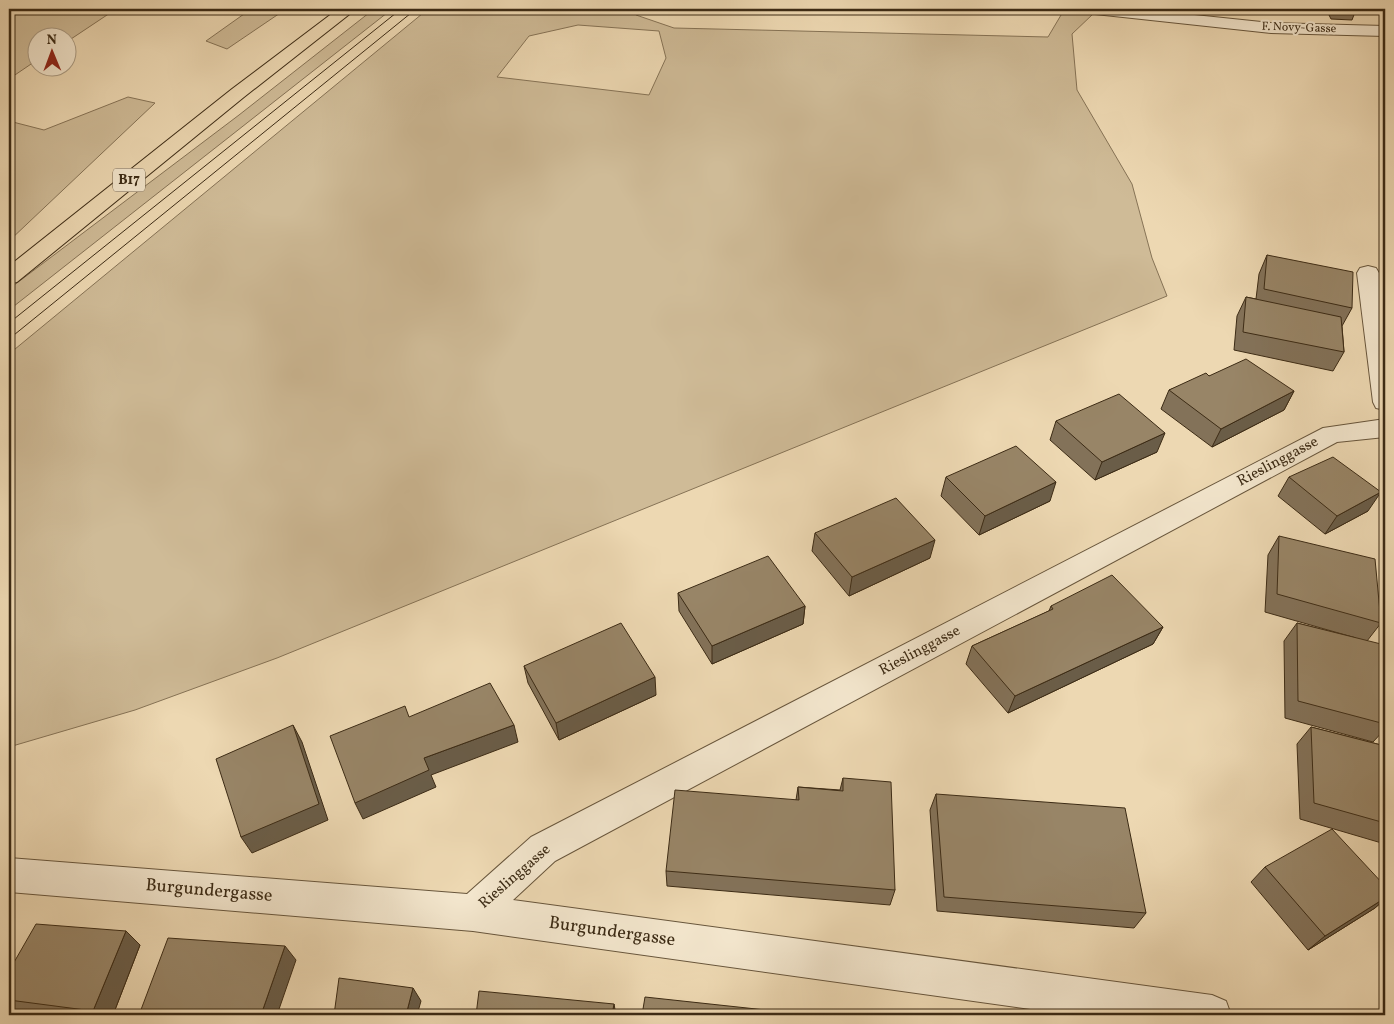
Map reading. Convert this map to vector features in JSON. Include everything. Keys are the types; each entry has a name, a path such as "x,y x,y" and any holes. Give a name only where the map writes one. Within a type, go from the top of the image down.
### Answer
{"main road":[{"name":"B17","path":"9,277 238,93 348,9"}],"street":[{"name":"F. Novy-Gasse","path":"1095,9 1271,28 1385,31"},
{"path":"1308,16 1318,29"},
{"path":"1368,273 1385,402"},
{"name":"Rieslinggasse","path":"473,913 543,849 1332,434 1385,428"},
{"name":"Burgundergasse","path":"9,875 473,913 1212,1015"}],"shaded area":[{"path":"9,9 116,9 78,34 78,28 28,28 28,66 9,79"},
{"path":"251,9 286,9 227,49 206,41"},
{"path":"374,9 392,9 9,310 9,289 239,115"},
{"path":"428,9 638,9 636,15 674,28 1048,37 1064,10 1093,14 1072,34 1077,90 1132,184 1152,258 1167,296 277,658 135,710 9,747 9,354","holes":["578,25 659,31 666,58 649,95 497,77 529,36"]},
{"path":"128,97 155,103 9,241 9,121 44,130"}],"building":[{"path":"1354,9 1355,12 1335,10"},
{"path":"1267,255 1353,272 1352,308 1264,289"},
{"path":"1246,297 1341,317 1344,352 1243,332"},
{"path":"1246,359 1294,391 1221,429 1169,390 1206,373 1209,376"},
{"path":"1119,394 1165,433 1102,462 1056,421"},
{"path":"1016,446 1056,482 985,516 946,477"},
{"path":"1333,457 1381,492 1337,516 1289,477"},
{"path":"896,498 935,540 852,577 815,533"},
{"path":"1279,536 1375,559 1381,623 1277,594"},
{"path":"768,556 805,606 712,646 678,593"},
{"path":"1112,575 1163,627 1015,696 972,646 1053,609 1051,606"},
{"path":"621,623 655,677 556,723 524,666"},
{"path":"1297,623 1381,644 1385,690 1385,724 1298,701"},
{"path":"490,683 514,725 424,758 429,770 355,803 330,736 405,706 409,717"},
{"path":"293,725 319,804 241,837 216,759"},
{"path":"1311,727 1385,746 1385,823 1314,803"},
{"path":"843,778 891,782 895,890 666,871 675,790 799,800 798,787 843,791"},
{"path":"936,794 1125,808 1146,913 944,897"},
{"path":"1332,829 1385,886 1385,898 1325,936 1265,867"},
{"path":"36,924 126,931 93,1011 9,1000 9,971"},
{"path":"168,938 285,946 261,1015 139,1015"},
{"path":"339,978 413,988 406,1015 334,1015"},
{"path":"479,991 614,1004 612,1015 476,1015"},
{"path":"645,997 784,1012 784,1015 642,1015"}],"tram line":[{"path":"9,323 401,9"},
{"path":"9,339 416,9"}]}
